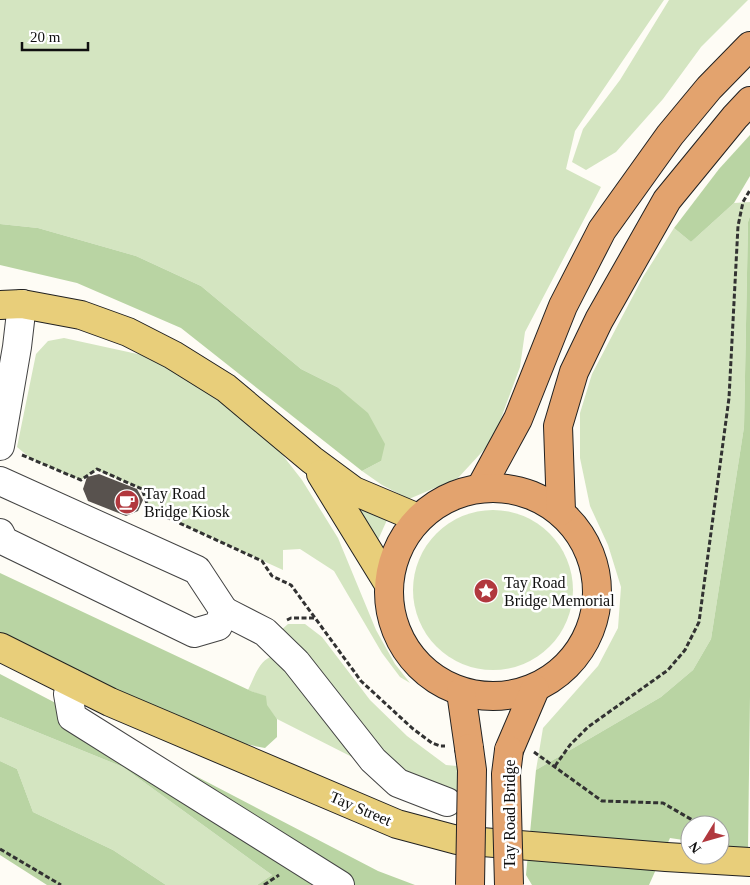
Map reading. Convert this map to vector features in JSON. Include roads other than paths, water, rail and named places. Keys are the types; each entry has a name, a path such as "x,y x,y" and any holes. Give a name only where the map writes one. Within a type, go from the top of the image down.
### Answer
{"highway":[{"path":"481,487 518,419 564,306 602,230 670,135 709,88 750,46"},
{"path":"561,512 558,426 574,372 599,320 667,200 735,116 750,101"},
{"path":"481,487 507,488 537,496 561,512 586,543 597,578 597,610 583,648 564,670 535,689 510,696 484,697 461,692 435,680 406,650 393,624 388,583 401,541 418,518 458,492 481,487"},
{"name":"Tay Road Bridge","path":"509,885 506,774 518,748 535,689"},
{"path":"461,692 458,747 472,770 470,885"}],"main road":[{"path":"11,304 81,315 128,332 173,355 226,388 312,460 354,491 418,518"},
{"path":"312,460 388,583"},
{"name":"Tay Street","path":"0,647 110,702 398,824 457,840 750,862"}],"lane":[{"path":"9,449 17,347 11,304"},
{"path":"0,482 197,570 224,612 265,632 296,662 373,760 398,783 448,802"},
{"path":"0,533 4,541 194,633 218,626 224,612"},
{"path":"71,683 68,694 72,717 340,885"}],"place":[{"name":"Tay Road Bridge Kiosk","path":"127,502"},
{"name":"Tay Road Bridge Memorial","path":"486,591"}]}
